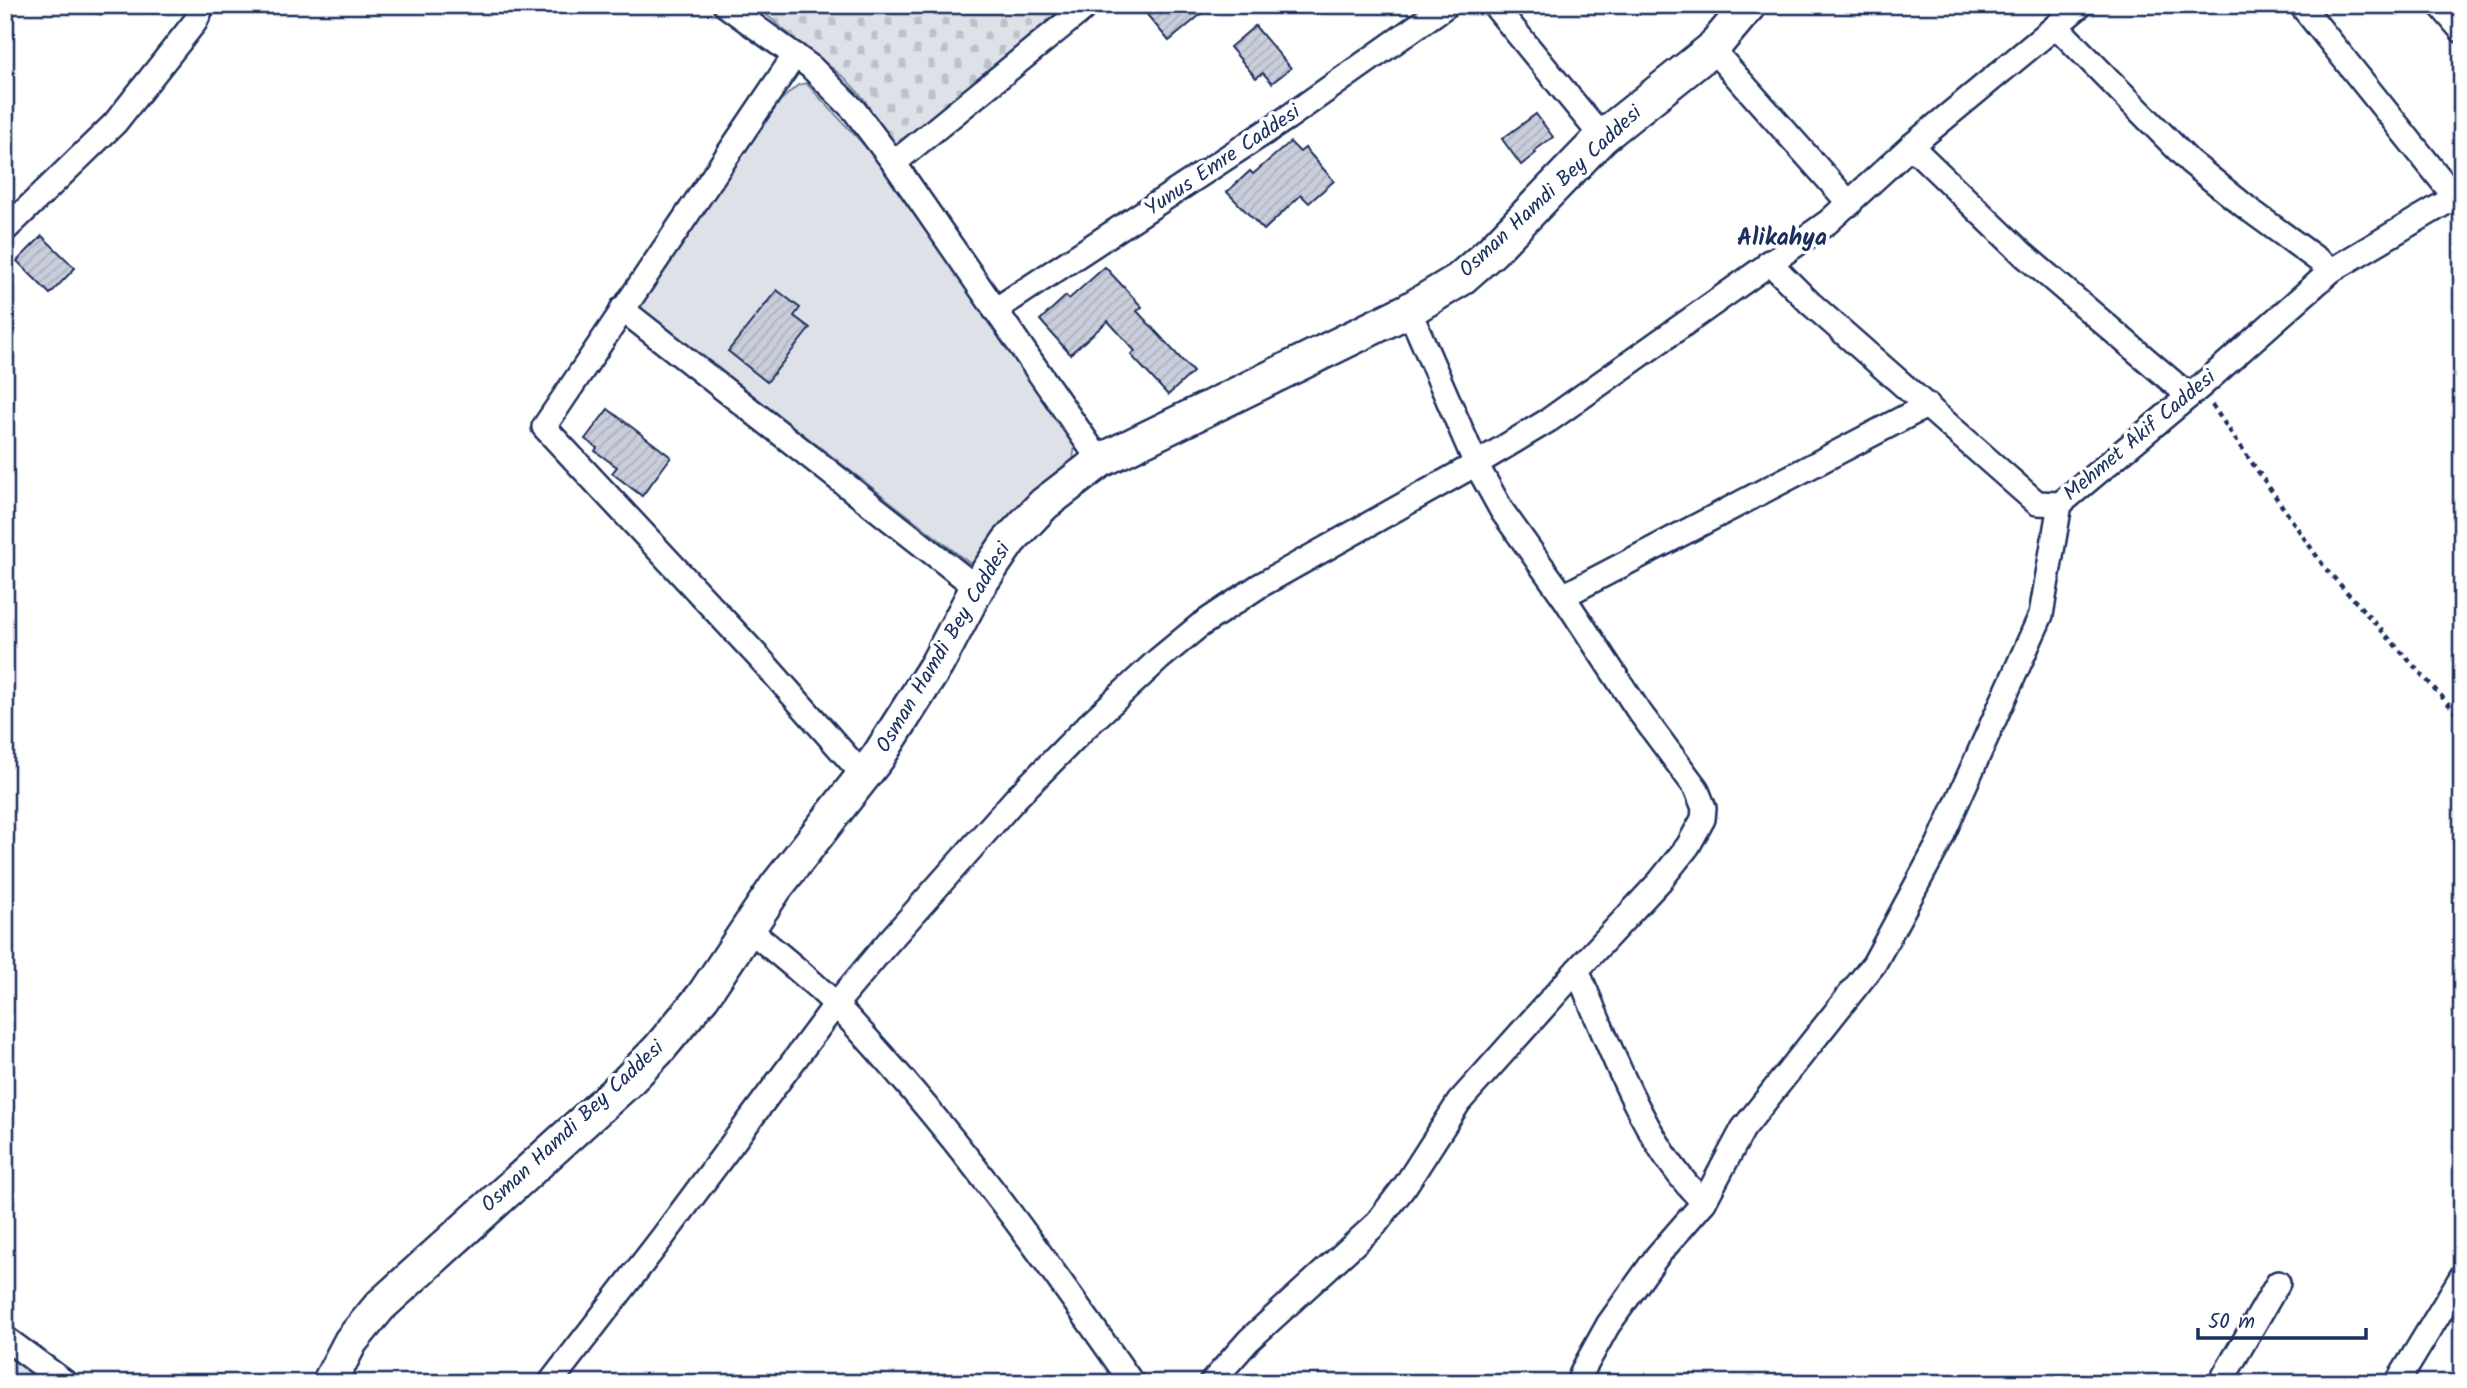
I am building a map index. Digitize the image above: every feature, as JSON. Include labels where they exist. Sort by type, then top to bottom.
[{"type":"street","points":[[5,230],[115,123],[195,22],[203,5]]},
{"type":"street","points":[[725,5],[795,55],[834,88],[894,163],[1100,460]]},
{"type":"street","points":[[894,163],[1088,5]]},
{"type":"street","name":"Yunus Emre Caddesi","points":[[995,310],[1287,118],[1447,5]]},
{"type":"street","points":[[1494,5],[1602,137]]},
{"type":"street","name":"Osman Hamdi Bey Caddesi","points":[[328,1383],[351,1341],[380,1306],[609,1099],[659,1049],[703,996],[787,872],[894,735],[937,664],[977,588],[1023,523],[1100,460],[1409,310],[1474,268],[1602,137],[1712,49],[1749,5]]},
{"type":"street","points":[[550,1383],[671,1227],[836,1004],[951,869],[1016,798],[1087,726],[1159,659],[1199,626],[1259,586],[1549,420],[1812,234],[1850,204],[1911,146],[2081,5]]},
{"type":"street","points":[[2301,5],[2459,195]]},
{"type":"street","points":[[2440,5],[2462,31]]},
{"type":"street","points":[[2056,26],[2189,161],[2247,208],[2332,270]]},
{"type":"street","points":[[1712,49],[1850,204]]},
{"type":"street","points":[[795,55],[544,427],[764,663],[864,776]]},
{"type":"street","points":[[1911,146],[2023,254],[2195,391]]},
{"type":"street","name":"Mehmet Akif Caddesi","points":[[1769,262],[1810,303],[2037,503],[2060,504],[2195,391],[2332,270],[2459,195]]},
{"type":"street","points":[[622,309],[977,588]]},
{"type":"street","points":[[1211,1383],[1249,1340],[1375,1224],[1405,1186],[1459,1102],[1660,881],[1688,846],[1703,819],[1704,808],[1696,789],[1638,710],[1563,596],[1502,511],[1476,464],[1409,310]]},
{"type":"street","points":[[1563,596],[1928,405]]},
{"type":"street","points":[[1578,1383],[1608,1325],[1658,1255],[1704,1202],[1743,1129],[1874,964],[1938,845],[2041,615],[2060,504]]},
{"type":"street","points":[[749,929],[836,1004],[922,1103],[1032,1239],[1132,1383]]},
{"type":"street","points":[[1577,970],[1610,1048],[1643,1114],[1678,1175],[1704,1202]]},
{"type":"street","points":[[2397,1383],[2462,1276]]},
{"type":"street","points":[[2220,1383],[2278,1283]]},
{"type":"street","points":[[5,1338],[66,1383]]},
{"type":"path","points":[[2195,391],[2325,568],[2462,719]]},
{"type":"green space","points":[[52,5],[121,5],[103,15]]},
{"type":"green space","points":[[755,5],[1066,5],[941,112],[892,146],[864,99],[846,79]]},
{"type":"green space","points":[[806,83],[866,147],[899,188],[1075,444],[1073,461],[1014,511],[972,565],[639,307],[780,101],[798,85]]},
{"type":"green space","points":[[5,1351],[49,1383],[5,1383]]},
{"type":"building","points":[[1139,5],[1212,5],[1169,41]]},
{"type":"building","points":[[1255,26],[1291,68],[1272,83],[1263,73],[1256,78],[1230,47]]},
{"type":"building","points":[[1536,114],[1553,137],[1521,165],[1502,139]]},
{"type":"building","points":[[1290,142],[1300,152],[1305,148],[1334,181],[1309,203],[1301,195],[1264,230],[1227,192],[1250,171],[1253,174]]},
{"type":"building","points":[[42,236],[75,268],[50,294],[17,261]]},
{"type":"building","points":[[1105,267],[1142,307],[1137,311],[1193,372],[1168,395],[1131,355],[1135,351],[1108,321],[1070,354],[1040,320],[1066,296],[1069,299]]},
{"type":"building","points":[[777,290],[800,308],[794,316],[810,328],[767,382],[728,351]]},
{"type":"building","points":[[608,409],[671,457],[642,496],[612,473],[617,467],[595,451],[597,448],[585,439]]},
{"type":"district","name":"Alikahya","points":[[1782,238]]}]
